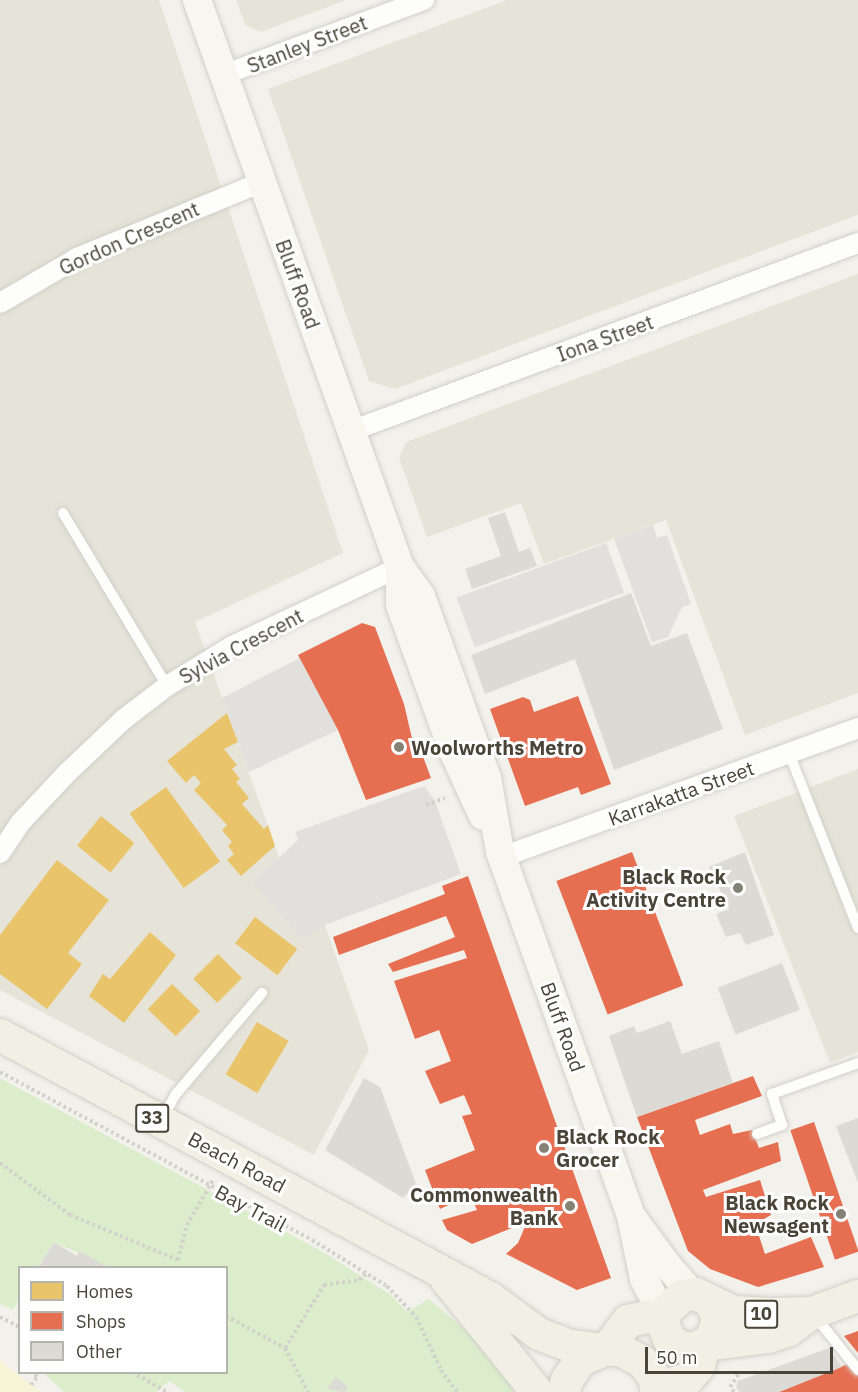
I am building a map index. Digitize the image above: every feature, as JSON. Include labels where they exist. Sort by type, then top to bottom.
[{"type":"main road","name":"Bluff Road","points":[[197,0],[400,567],[421,597],[487,778],[499,847],[631,1216],[640,1268],[664,1319]]},
{"type":"main road","name":"Beach Road","points":[[0,1035],[490,1298],[547,1338],[605,1350],[622,1351],[642,1361],[658,1391]]},
{"type":"main road","name":"Bluff Road","points":[[631,1216],[688,1290],[706,1300]]},
{"type":"main road","name":"Beach Road","points":[[442,1274],[537,1392]]},
{"type":"main road","name":"10","points":[[664,1319],[667,1335],[676,1344],[689,1349],[746,1342],[781,1333],[812,1313],[858,1296]]},
{"type":"main road","points":[[564,1392],[576,1364],[605,1350],[628,1321],[646,1317],[664,1319],[676,1299],[706,1300]]},
{"type":"main road","name":"10","points":[[706,1300],[742,1313],[812,1313]]},
{"type":"main road","name":"10","points":[[658,1391],[688,1379],[699,1366],[704,1346],[718,1327],[706,1300]]},
{"type":"street","name":"Stanley Street","points":[[223,75],[424,0]]},
{"type":"street","name":"Gordon Crescent","points":[[0,303],[77,258],[262,182]]},
{"type":"street","name":"Iona Street","points":[[351,431],[858,243]]},
{"type":"street","name":"Sylvia Crescent","points":[[0,853],[21,822],[68,772],[124,719],[167,686],[232,646],[400,567]]},
{"type":"street","name":"Karrakatta Street","points":[[499,847],[789,753],[858,728]]},
{"type":"lane","points":[[63,513],[167,686]]},
{"type":"lane","points":[[789,753],[858,928]]},
{"type":"lane","points":[[160,1122],[176,1094],[262,993]]},
{"type":"lane","points":[[757,1134],[782,1125],[772,1094],[858,1063]]},
{"type":"lane","points":[[812,1313],[858,1370]]},
{"type":"path","points":[[426,805],[445,798]]},
{"type":"path","name":"Bay Trail","points":[[0,1072],[312,1240],[401,1297],[416,1317],[441,1370],[456,1392]]},
{"type":"path","points":[[179,1266],[178,1260],[188,1225],[227,1157]]},
{"type":"path","points":[[0,1163],[70,1215],[178,1260]]},
{"type":"path","points":[[285,1347],[324,1285],[359,1280],[366,1274]]},
{"type":"path","points":[[0,1317],[18,1326]]},
{"type":"path","points":[[228,1317],[285,1347],[308,1392]]},
{"type":"path","points":[[734,1392],[730,1387],[739,1373]]},
{"type":"path","points":[[31,1385],[37,1377],[35,1374]]},
{"type":"path","points":[[136,1374],[167,1392]]},
{"type":"shaded area","points":[[0,0],[159,0],[343,553],[195,622],[279,857],[252,882],[325,925],[369,1050],[314,1155],[0,990]]},
{"type":"shaded area","points":[[236,0],[346,0],[261,32],[245,25]]},
{"type":"shaded area","points":[[507,0],[858,0],[858,215],[395,389],[369,381],[268,89]]},
{"type":"shaded area","points":[[858,274],[858,693],[745,735],[666,520],[544,564],[521,503],[427,537],[399,458],[406,442]]},
{"type":"shaded area","points":[[653,525],[657,538],[667,535],[691,604],[682,607],[668,637],[652,642],[614,539]]},
{"type":"shaded area","points":[[606,543],[624,593],[475,647],[457,597]]},
{"type":"shaded area","points":[[300,658],[338,730],[249,772],[222,698]]},
{"type":"shaded area","points":[[858,769],[858,1052],[830,1063],[734,816]]},
{"type":"shaded area","points":[[424,786],[435,801],[461,874],[325,925],[303,940],[252,882],[298,840],[295,832]]},
{"type":"green space","points":[[0,1078],[323,1252],[391,1295],[407,1312],[429,1299],[469,1333],[518,1392],[185,1392],[169,1381],[156,1392],[64,1392],[44,1374],[228,1374],[228,1266],[107,1266],[54,1242],[39,1266],[18,1266],[18,1301],[13,1310],[0,1304]]},
{"type":"sand","points":[[0,1360],[31,1385],[41,1392],[0,1392]]},
{"type":"building: Homes","points":[[227,713],[238,742],[224,749],[237,765],[232,769],[240,779],[236,782],[249,798],[242,804],[264,829],[268,825],[275,846],[241,876],[227,860],[234,854],[228,846],[232,842],[222,830],[227,825],[194,790],[201,783],[194,775],[186,783],[167,761]]},
{"type":"building: Homes","points":[[166,787],[220,861],[184,888],[130,813]]},
{"type":"building: Homes","points":[[101,816],[134,843],[111,873],[77,846]]},
{"type":"building: Homes","points":[[57,860],[109,900],[68,953],[82,964],[47,1009],[0,974],[0,935]]},
{"type":"building: Homes","points":[[255,917],[297,949],[277,975],[235,943]]},
{"type":"building: Homes","points":[[150,932],[176,955],[124,1023],[89,996],[103,974],[110,979]]},
{"type":"building: Homes","points":[[218,954],[242,978],[217,1003],[193,979]]},
{"type":"building: Homes","points":[[172,984],[200,1011],[176,1036],[148,1009]]},
{"type":"building: Homes","points":[[257,1022],[289,1041],[257,1093],[226,1074]]},
{"type":"building: Shops","points":[[362,623],[375,627],[404,704],[414,747],[419,746],[431,778],[366,800],[338,730],[298,655]]},
{"type":"building: Shops","points":[[578,696],[611,784],[581,795],[578,787],[525,806],[490,709],[523,697],[530,700],[534,712]]},
{"type":"building: Shops","points":[[632,852],[683,986],[608,1015],[556,881]]},
{"type":"building: Shops","points":[[468,876],[611,1278],[577,1290],[506,1254],[518,1243],[527,1222],[472,1244],[447,1230],[442,1220],[477,1210],[470,1195],[440,1209],[425,1170],[475,1150],[462,1116],[472,1114],[464,1095],[440,1104],[425,1071],[451,1061],[439,1030],[415,1039],[394,981],[467,958],[464,950],[393,972],[388,964],[455,937],[446,916],[339,955],[333,937],[445,894],[442,886]]},
{"type":"building: Shops","points":[[753,1076],[762,1096],[695,1120],[700,1135],[730,1124],[733,1134],[752,1130],[759,1148],[778,1142],[781,1161],[703,1190],[706,1197],[760,1180],[771,1215],[755,1224],[765,1254],[811,1237],[824,1267],[758,1287],[710,1269],[688,1251],[637,1117]]},
{"type":"building: Shops","points":[[814,1122],[858,1250],[835,1260],[790,1130]]},
{"type":"building: Shops","points":[[858,1331],[858,1353],[844,1336]]},
{"type":"building: Shops","points":[[848,1364],[858,1376],[858,1392],[779,1392]]},
{"type":"building: Other","points":[[505,512],[519,552],[530,548],[537,566],[472,589],[465,569],[501,556],[488,518]]},
{"type":"building: Other","points":[[631,593],[651,646],[687,633],[723,729],[614,770],[575,659],[485,694],[471,655]]},
{"type":"building: Other","name":"Black Rock Activity Centre","points":[[745,852],[774,935],[746,945],[740,933],[726,937],[716,914],[729,909],[709,867]]},
{"type":"building: Other","points":[[782,963],[800,1010],[736,1034],[718,988]]},
{"type":"building: Other","points":[[670,1021],[682,1054],[719,1041],[733,1083],[637,1117],[609,1036],[634,1026],[637,1033]]},
{"type":"building: Other","points":[[364,1078],[380,1087],[416,1184],[403,1198],[325,1150]]},
{"type":"building: Other","points":[[858,1118],[858,1183],[836,1126]]},
{"type":"building: Other","points":[[54,1242],[77,1256],[80,1251],[106,1266],[39,1266]]},
{"type":"building: Other","points":[[829,1348],[842,1367],[779,1392],[740,1392],[736,1388],[738,1381]]},
{"type":"building: Other","points":[[336,1377],[348,1387],[344,1392],[327,1389]]},
{"type":"place","name":"Woolworths Metro","points":[[399,747]]},
{"type":"place","name":"Black Rock Activity Centre","points":[[738,888]]},
{"type":"place","name":"Black Rock Grocer","points":[[544,1148]]},
{"type":"place","name":"Commonwealth Bank","points":[[570,1206]]},
{"type":"place","name":"Black Rock Newsagent","points":[[841,1214]]}]
